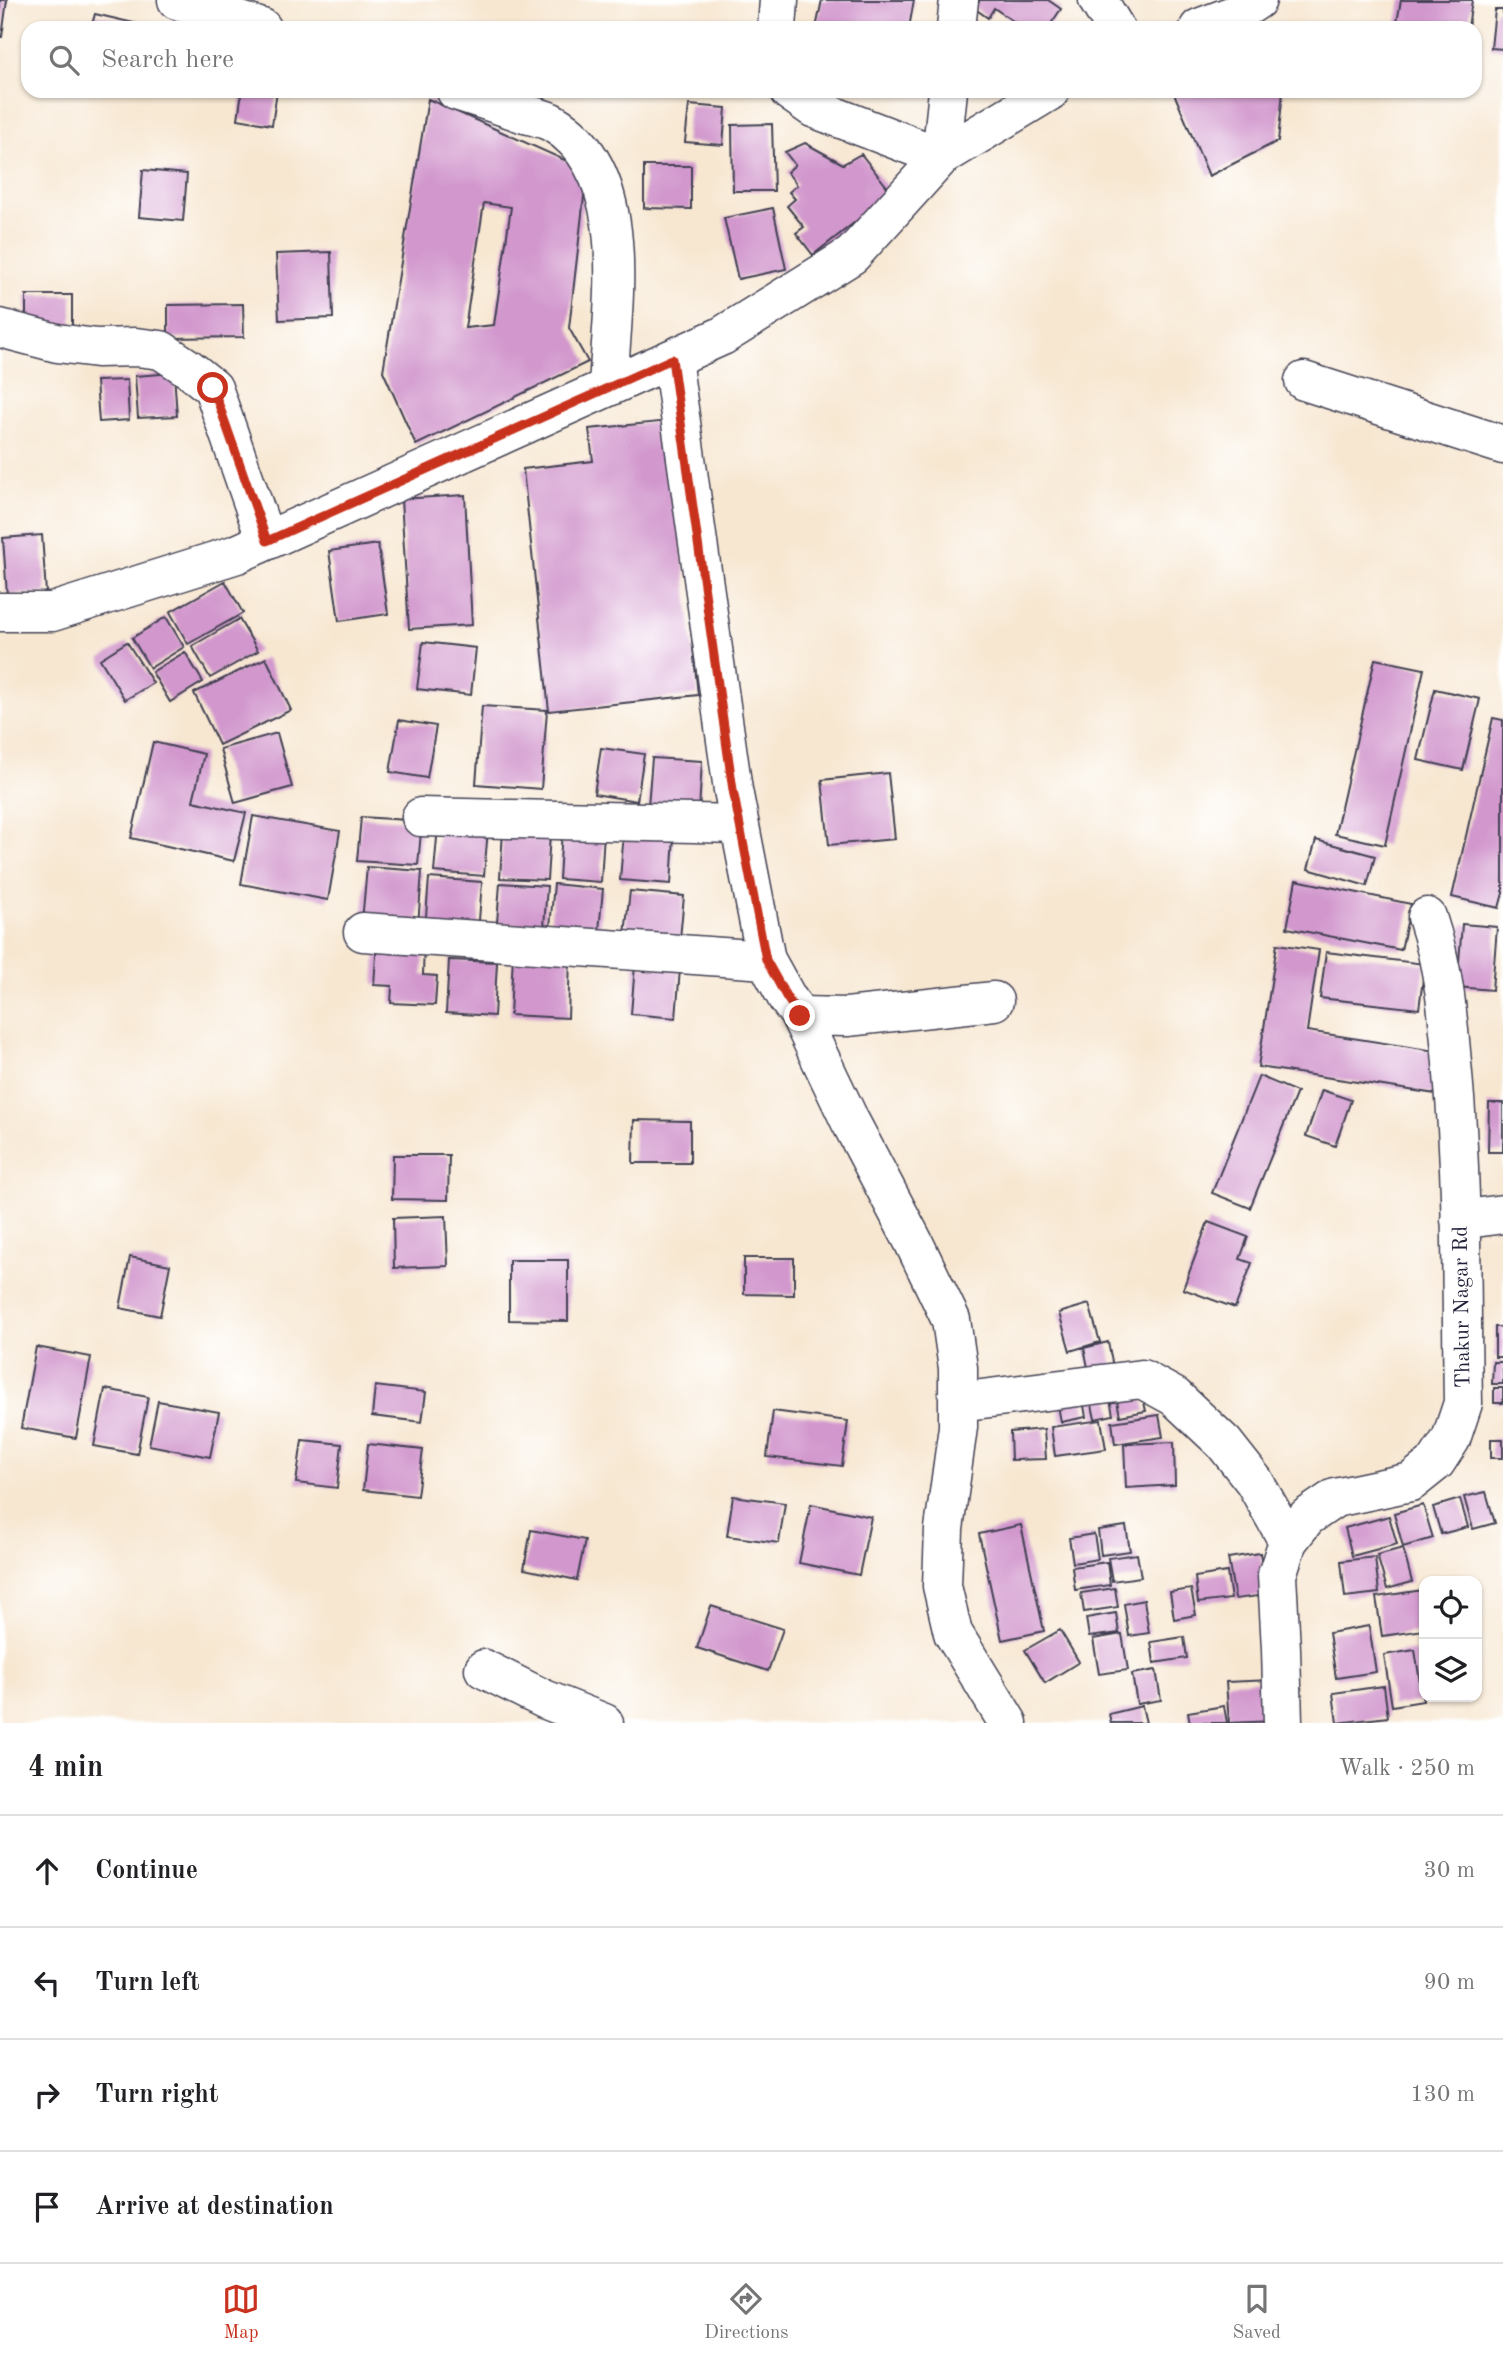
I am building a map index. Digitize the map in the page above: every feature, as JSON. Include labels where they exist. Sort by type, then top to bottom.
[{"type":"street","points":[[177,0],[241,21]]},
{"type":"street","points":[[778,21],[779,0]]},
{"type":"street","points":[[957,21],[959,0]]},
{"type":"street","points":[[1098,0],[1111,21]]},
{"type":"street","points":[[1218,21],[1236,14],[1257,0]]},
{"type":"street","points":[[478,98],[552,122],[582,148],[600,180],[612,224],[614,281],[608,387]]},
{"type":"street","points":[[799,98],[813,108],[941,157]]},
{"type":"street","points":[[941,157],[947,98]]},
{"type":"street","points":[[0,612],[52,612],[237,554],[722,336],[852,255],[941,157],[1038,98]]},
{"type":"street","points":[[0,328],[57,343],[97,348],[136,347],[161,350],[188,368],[213,388],[267,541]]},
{"type":"street","points":[[672,359],[739,824],[766,960],[800,1016],[951,1321],[958,1368],[958,1427],[943,1529],[942,1587],[953,1633],[1008,1723]]},
{"type":"street","points":[[1304,382],[1503,445]]},
{"type":"street","points":[[421,817],[739,824]]},
{"type":"street","name":"Thakur Nagar Rd","points":[[1283,1723],[1282,1649],[1276,1576],[1288,1541],[1307,1517],[1335,1498],[1411,1482],[1436,1462],[1451,1439],[1463,1403],[1459,1140],[1444,985],[1439,954],[1427,918]]},
{"type":"street","points":[[363,932],[766,960]]},
{"type":"street","points":[[800,1016],[847,1017],[994,1001]]},
{"type":"street","points":[[1460,1220],[1503,1214]]},
{"type":"street","points":[[958,1402],[1142,1379],[1175,1397],[1224,1443],[1254,1481],[1288,1541]]},
{"type":"street","points":[[484,1669],[544,1699],[604,1723]]},
{"type":"building","points":[[0,0],[7,0],[2,37],[0,37]]},
{"type":"building","points":[[822,0],[914,0],[910,21],[818,21]]},
{"type":"building","points":[[980,0],[1048,0],[1061,9],[1053,21],[1013,21],[994,8],[988,18],[974,8]]},
{"type":"building","points":[[1401,0],[1472,0],[1469,21],[1397,21]]},
{"type":"building","points":[[1495,10],[1503,10],[1503,49],[1491,48]]},
{"type":"building","points":[[95,14],[125,21],[93,21]]},
{"type":"building","points":[[241,98],[276,98],[272,125],[238,119]]},
{"type":"building","points":[[1176,98],[1282,98],[1278,141],[1209,176]]},
{"type":"building","points":[[428,99],[587,170],[569,328],[588,362],[416,445],[383,371]],"holes":[[[484,203],[511,207],[494,325],[465,328]]]},
{"type":"building","points":[[689,105],[726,108],[723,145],[685,142]]},
{"type":"building","points":[[772,124],[774,191],[733,191],[732,125]]},
{"type":"building","points":[[805,143],[843,164],[861,154],[892,193],[813,255],[796,233],[804,227],[787,206],[795,199],[789,192],[797,185],[787,172],[795,165],[785,152]]},
{"type":"building","points":[[644,166],[691,166],[691,209],[644,208]]},
{"type":"building","points":[[143,170],[187,174],[183,221],[139,217]]},
{"type":"building","points":[[773,208],[786,269],[738,279],[724,218]]},
{"type":"building","points":[[331,252],[333,318],[279,320],[276,254]]},
{"type":"building","points":[[26,295],[72,295],[72,331],[26,331]]},
{"type":"building","points":[[243,304],[244,337],[168,338],[168,305]]},
{"type":"building","points":[[174,373],[177,416],[138,418],[135,376]]},
{"type":"building","points":[[127,380],[129,420],[99,422],[96,381]]},
{"type":"building","points":[[669,421],[698,695],[549,711],[523,469],[593,461],[589,429]]},
{"type":"building","points":[[465,495],[472,625],[409,629],[401,499]]},
{"type":"building","points":[[42,535],[46,593],[7,595],[3,538]]},
{"type":"building","points":[[378,544],[388,614],[339,621],[329,551]]},
{"type":"building","points":[[225,581],[243,613],[188,644],[170,612]]},
{"type":"building","points":[[166,617],[184,647],[150,668],[132,638]]},
{"type":"building","points":[[239,619],[258,651],[210,678],[192,646]]},
{"type":"building","points":[[127,642],[153,683],[125,700],[100,659]]},
{"type":"building","points":[[423,642],[476,648],[471,695],[417,689]]},
{"type":"building","points":[[185,652],[203,682],[170,702],[152,672]]},
{"type":"building","points":[[266,658],[291,710],[219,745],[194,693]]},
{"type":"building","points":[[1375,659],[1424,669],[1385,845],[1335,834]]},
{"type":"building","points":[[1435,689],[1480,699],[1463,770],[1418,760]]},
{"type":"building","points":[[482,706],[547,710],[541,789],[476,784]]},
{"type":"building","points":[[1493,718],[1503,720],[1503,893],[1499,908],[1452,897]]},
{"type":"building","points":[[399,720],[436,726],[427,778],[390,772]]},
{"type":"building","points":[[277,733],[292,787],[235,803],[220,749]]},
{"type":"building","points":[[153,742],[204,754],[193,801],[246,813],[234,861],[131,838]]},
{"type":"building","points":[[601,748],[644,754],[637,801],[594,794]]},
{"type":"building","points":[[652,758],[702,761],[699,810],[648,806]]},
{"type":"building","points":[[888,773],[895,839],[829,845],[822,780]]},
{"type":"building","points":[[253,816],[340,831],[328,900],[241,884]]},
{"type":"building","points":[[361,817],[422,821],[418,865],[357,861]]},
{"type":"building","points":[[438,826],[488,829],[484,876],[434,872]]},
{"type":"building","points":[[562,830],[604,833],[601,882],[559,879]]},
{"type":"building","points":[[503,831],[550,834],[547,880],[500,878]]},
{"type":"building","points":[[624,832],[674,836],[671,884],[620,880]]},
{"type":"building","points":[[1316,840],[1375,856],[1367,886],[1308,869]]},
{"type":"building","points":[[367,867],[422,871],[418,926],[362,921]]},
{"type":"building","points":[[429,878],[482,882],[478,933],[425,929]]},
{"type":"building","points":[[1296,880],[1411,904],[1401,950],[1287,928]]},
{"type":"building","points":[[500,883],[547,886],[544,927],[497,923]]},
{"type":"building","points":[[554,884],[603,889],[599,931],[550,927]]},
{"type":"building","points":[[630,891],[684,896],[680,939],[625,934]]},
{"type":"building","points":[[1462,924],[1497,927],[1492,990],[1457,987]]},
{"type":"building","points":[[377,939],[424,941],[423,975],[437,976],[435,1005],[391,1003],[392,986],[374,985]]},
{"type":"building","points":[[1277,944],[1319,950],[1307,1031],[1442,1052],[1436,1094],[1258,1067]]},
{"type":"building","points":[[1326,952],[1425,964],[1419,1009],[1320,998]]},
{"type":"building","points":[[513,955],[570,958],[568,1018],[510,1015]]},
{"type":"building","points":[[449,960],[497,962],[494,1016],[446,1013]]},
{"type":"building","points":[[635,965],[680,969],[676,1018],[631,1014]]},
{"type":"building","points":[[1259,1076],[1297,1092],[1250,1208],[1212,1193]]},
{"type":"building","points":[[1322,1090],[1351,1100],[1335,1146],[1306,1136]]},
{"type":"building","points":[[1489,1103],[1503,1103],[1503,1152],[1488,1152]]},
{"type":"building","points":[[634,1120],[690,1121],[690,1163],[633,1163]]},
{"type":"building","points":[[393,1155],[449,1155],[448,1200],[392,1199]]},
{"type":"building","points":[[446,1216],[448,1266],[394,1268],[393,1218]]},
{"type":"building","points":[[1208,1222],[1248,1237],[1240,1259],[1252,1263],[1235,1308],[1183,1289]]},
{"type":"building","points":[[130,1257],[170,1265],[160,1316],[120,1308]]},
{"type":"building","points":[[744,1258],[794,1258],[794,1295],[744,1294]]},
{"type":"building","points":[[509,1260],[568,1260],[568,1321],[509,1320]]},
{"type":"building","points":[[1089,1304],[1100,1342],[1070,1351],[1059,1313]]},
{"type":"building","points":[[1495,1327],[1503,1327],[1503,1357],[1495,1357]]},
{"type":"building","points":[[1108,1342],[1114,1372],[1090,1377],[1084,1348]]},
{"type":"building","points":[[36,1347],[91,1357],[76,1438],[21,1428]]},
{"type":"building","points":[[1493,1362],[1503,1362],[1503,1384],[1492,1384]]},
{"type":"building","points":[[1140,1385],[1146,1411],[1120,1416],[1115,1390]]},
{"type":"building","points":[[375,1386],[426,1392],[422,1422],[372,1416]]},
{"type":"building","points":[[1108,1388],[1113,1415],[1095,1419],[1089,1391]]},
{"type":"building","points":[[1494,1388],[1503,1388],[1503,1403],[1494,1403]]},
{"type":"building","points":[[105,1389],[148,1397],[137,1454],[94,1446]]},
{"type":"building","points":[[1081,1389],[1086,1417],[1061,1422],[1056,1394]]},
{"type":"building","points":[[158,1401],[219,1412],[210,1457],[149,1445]]},
{"type":"building","points":[[773,1411],[848,1421],[842,1466],[767,1457]]},
{"type":"building","points":[[1159,1415],[1163,1437],[1115,1444],[1112,1422]]},
{"type":"building","points":[[1101,1420],[1106,1449],[1055,1456],[1051,1427]]},
{"type":"building","points":[[1044,1429],[1046,1459],[1011,1460],[1010,1432]]},
{"type":"building","points":[[1491,1439],[1503,1439],[1503,1458],[1491,1458]]},
{"type":"building","points":[[302,1440],[342,1444],[337,1488],[296,1483]]},
{"type":"building","points":[[1174,1442],[1175,1485],[1126,1488],[1124,1444]]},
{"type":"building","points":[[368,1444],[423,1450],[417,1496],[363,1490]]},
{"type":"building","points":[[1486,1492],[1495,1523],[1473,1529],[1464,1497]]},
{"type":"building","points":[[733,1496],[785,1503],[779,1543],[727,1536]]},
{"type":"building","points":[[1460,1499],[1468,1527],[1441,1534],[1433,1507]]},
{"type":"building","points":[[811,1504],[871,1517],[859,1575],[799,1563]]},
{"type":"building","points":[[1423,1505],[1433,1538],[1403,1547],[1394,1513]]},
{"type":"building","points":[[1389,1516],[1397,1544],[1352,1556],[1345,1528]]},
{"type":"building","points":[[1021,1525],[1044,1631],[1002,1640],[979,1534]]},
{"type":"building","points":[[1126,1526],[1130,1551],[1101,1555],[1098,1530]]},
{"type":"building","points":[[531,1530],[585,1540],[577,1580],[524,1569]]},
{"type":"building","points":[[1094,1534],[1098,1559],[1073,1563],[1069,1538]]},
{"type":"building","points":[[1403,1548],[1412,1582],[1387,1589],[1377,1555]]},
{"type":"building","points":[[1260,1553],[1267,1595],[1235,1599],[1228,1558]]},
{"type":"building","points":[[1137,1554],[1141,1577],[1112,1581],[1108,1558]]},
{"type":"building","points":[[1375,1557],[1379,1593],[1345,1597],[1341,1561]]},
{"type":"building","points":[[1107,1562],[1110,1585],[1075,1590],[1072,1567]]},
{"type":"building","points":[[1227,1572],[1231,1599],[1198,1603],[1195,1577]]},
{"type":"building","points":[[1115,1588],[1118,1607],[1084,1612],[1081,1593]]},
{"type":"building","points":[[1191,1589],[1196,1615],[1174,1619],[1170,1592]]},
{"type":"building","points":[[1419,1591],[1419,1631],[1382,1636],[1376,1597]]},
{"type":"building","points":[[1144,1600],[1149,1633],[1129,1636],[1124,1604]]},
{"type":"building","points":[[711,1606],[783,1629],[768,1671],[697,1648]]},
{"type":"building","points":[[1116,1613],[1119,1633],[1089,1637],[1086,1618]]},
{"type":"building","points":[[1369,1626],[1376,1672],[1336,1678],[1329,1633]]},
{"type":"building","points":[[1060,1630],[1079,1662],[1045,1683],[1025,1650]]},
{"type":"building","points":[[1122,1634],[1128,1670],[1099,1674],[1093,1639]]},
{"type":"building","points":[[1184,1637],[1187,1658],[1154,1663],[1151,1642]]},
{"type":"building","points":[[1415,1650],[1419,1702],[1392,1706],[1384,1655]]},
{"type":"building","points":[[1156,1670],[1161,1700],[1137,1704],[1132,1674]]},
{"type":"building","points":[[1272,1680],[1274,1721],[1229,1723],[1226,1682]]},
{"type":"building","points":[[1384,1686],[1388,1717],[1337,1723],[1333,1693]]},
{"type":"building","points":[[1142,1706],[1146,1723],[1111,1723],[1109,1714]]},
{"type":"building","points":[[1224,1706],[1227,1723],[1190,1723],[1188,1712]]},
{"type":"route","points":[[213,388],[267,541],[672,359],[733,790],[766,960],[800,1016]]}]
